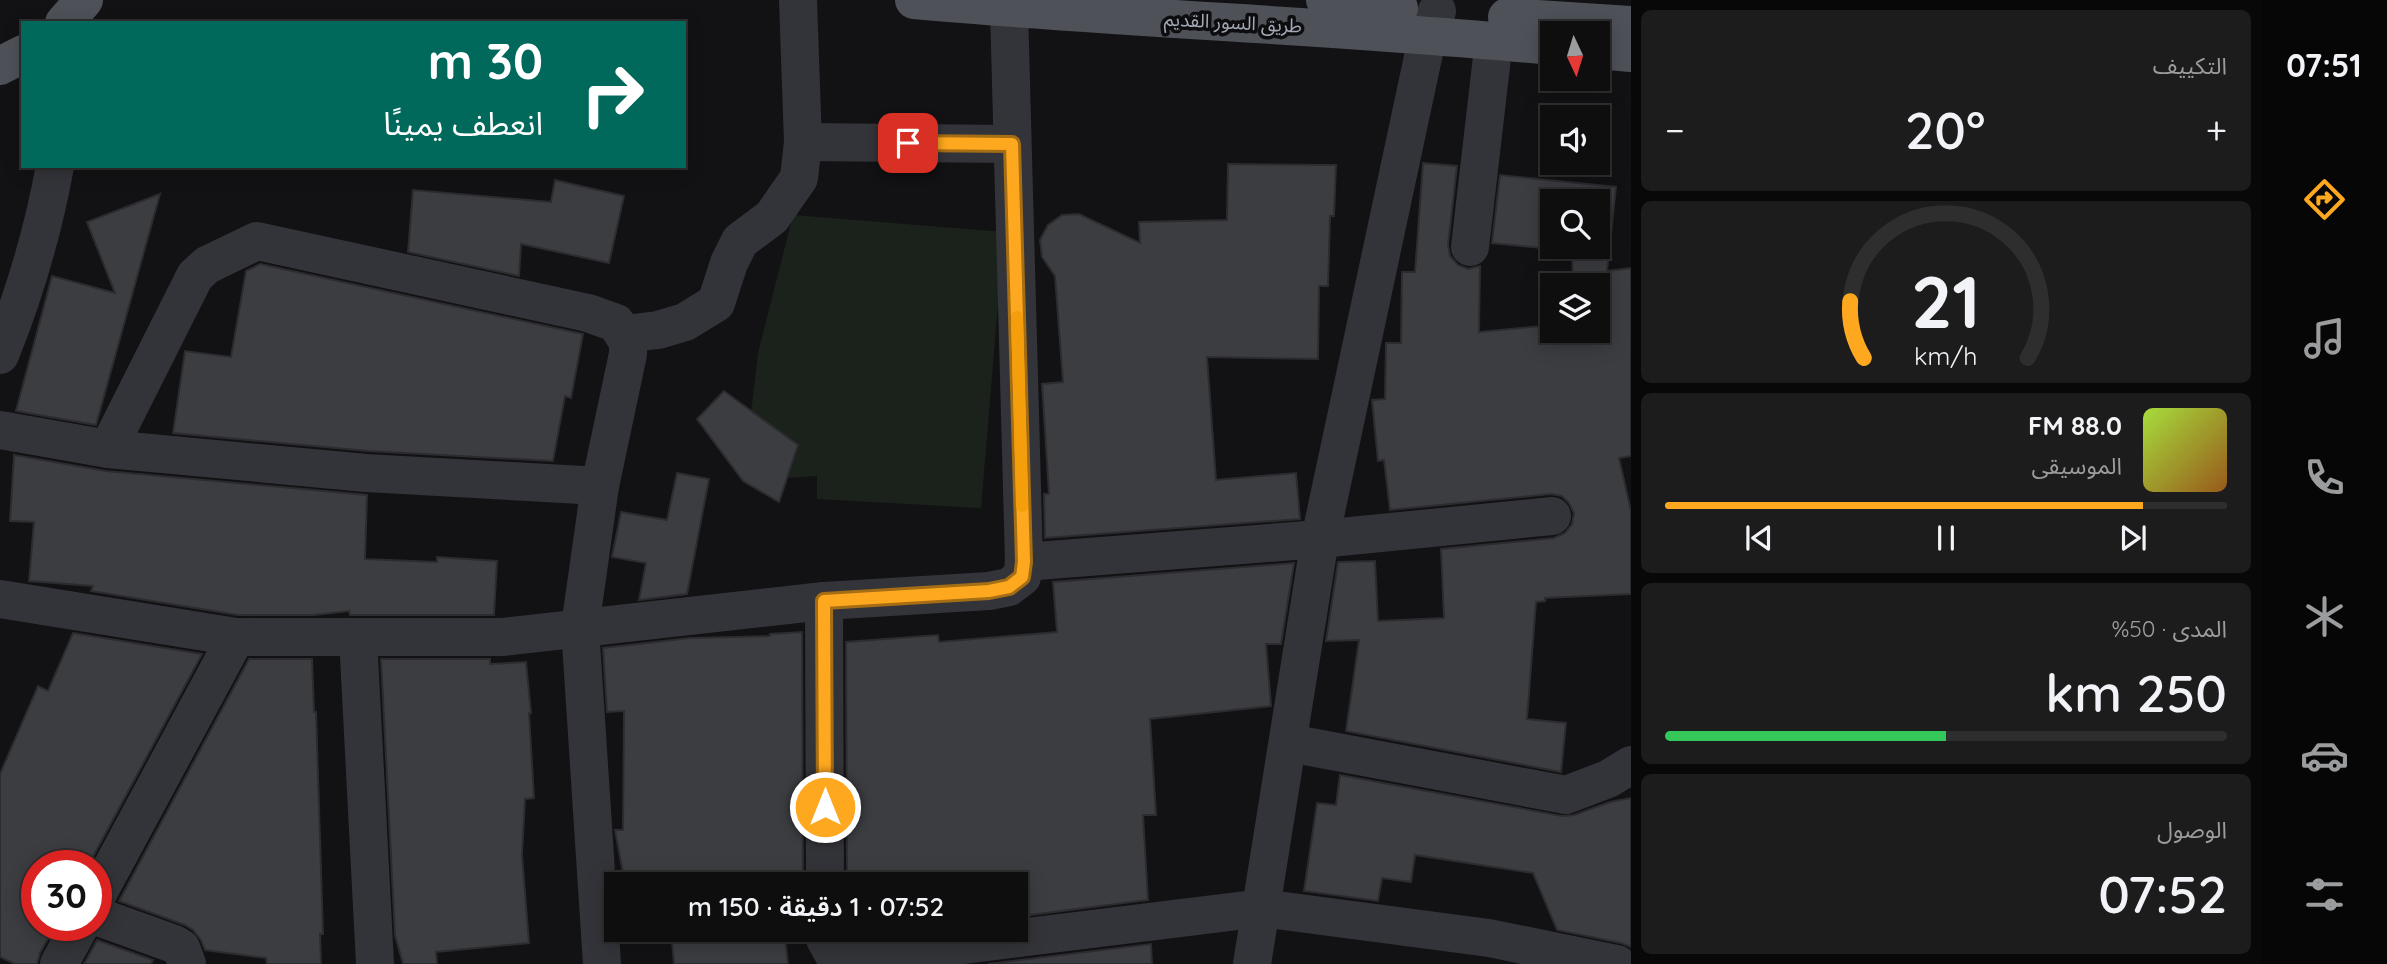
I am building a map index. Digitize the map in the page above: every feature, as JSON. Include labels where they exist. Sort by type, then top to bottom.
[{"type":"main road","points":[[66,21],[84,0]]},
{"type":"main road","name":"طريق السور القديم","points":[[914,0],[1009,9],[1433,23],[1631,25]]},
{"type":"main road","name":"طريق السور القديم","points":[[1325,0],[1433,23],[1494,40],[1540,45]]},
{"type":"main road","points":[[1610,51],[1631,53]]},
{"type":"main road","points":[[0,65],[21,55]]},
{"type":"street","points":[[625,334],[658,330],[685,322],[716,303],[729,263],[740,241],[772,217],[799,178],[803,142],[798,0]]},
{"type":"street","points":[[0,599],[236,636],[503,637],[824,601],[989,591],[1009,587],[1022,577],[1024,562],[1009,9]]},
{"type":"street","points":[[1252,964],[1320,539],[1433,23]]},
{"type":"street","points":[[1470,247],[1494,40]]},
{"type":"street","points":[[803,142],[1012,144]]},
{"type":"street","points":[[0,355],[21,304],[46,212],[55,168]]},
{"type":"street","points":[[108,449],[195,276],[207,265],[257,241],[588,313],[616,323],[625,334],[628,354],[600,486],[580,627],[602,964]]},
{"type":"street","points":[[0,430],[108,449],[366,473],[600,486]]},
{"type":"street","points":[[1024,562],[1320,539],[1552,516]]},
{"type":"street","points":[[824,601],[825,872]]},
{"type":"street","points":[[112,867],[236,636]]},
{"type":"street","points":[[358,637],[375,964]]},
{"type":"street","points":[[1289,743],[1566,795],[1608,779],[1631,765]]},
{"type":"street","points":[[1028,937],[1262,908],[1486,951],[1617,964]]},
{"type":"street","points":[[112,922],[174,944],[181,948],[187,964]]},
{"type":"street","points":[[59,964],[72,941]]},
{"type":"street","points":[[826,942],[835,957],[850,959],[987,942]]},
{"type":"shaded area","points":[[793,215],[1004,232],[981,508],[817,499],[817,476],[743,481],[758,353]]},
{"type":"building","points":[[1423,163],[1457,166],[1448,245],[1450,256],[1458,265],[1468,269],[1480,266],[1479,332],[1540,326],[1540,343],[1610,343],[1610,273],[1573,273],[1572,259],[1608,259],[1607,271],[1631,268],[1631,456],[1619,458],[1631,511],[1631,594],[1545,598],[1545,601],[1536,602],[1527,719],[1566,723],[1561,772],[1346,731],[1359,640],[1326,641],[1338,562],[1375,561],[1378,621],[1444,618],[1441,549],[1554,538],[1565,533],[1572,524],[1574,513],[1562,496],[1551,494],[1390,510],[1384,460],[1378,461],[1372,400],[1385,399],[1386,343],[1401,343],[1402,272],[1415,272]]},
{"type":"building","points":[[1228,164],[1336,165],[1334,216],[1330,216],[1328,286],[1319,286],[1318,359],[1207,357],[1216,480],[1296,473],[1300,519],[1045,538],[1044,494],[1049,494],[1042,384],[1063,382],[1055,276],[1042,257],[1040,240],[1048,225],[1062,215],[1079,214],[1140,243],[1139,222],[1227,220]]},
{"type":"building","points":[[1500,175],[1616,187],[1610,243],[1610,189],[1540,189],[1540,248],[1492,243]]},
{"type":"building","points":[[555,180],[624,196],[609,263],[521,244],[519,276],[408,252],[413,190],[551,202]]},
{"type":"building","points":[[160,194],[96,425],[16,411],[52,276],[115,293],[87,222]]},
{"type":"building","points":[[260,264],[583,334],[571,398],[565,396],[553,461],[368,451],[173,433],[185,351],[231,357],[246,271]]},
{"type":"building","points":[[724,391],[798,445],[779,502],[743,481],[697,419]]},
{"type":"building","points":[[14,455],[106,471],[367,495],[365,559],[437,562],[437,557],[497,561],[494,615],[350,615],[349,611],[314,615],[238,615],[91,591],[93,586],[29,581],[34,522],[10,521]]},
{"type":"building","points":[[677,473],[709,479],[687,594],[639,600],[646,563],[612,557],[621,512],[667,520]]},
{"type":"building","points":[[1294,563],[1281,644],[1266,644],[1271,706],[1150,719],[1156,815],[1143,815],[1148,900],[1028,915],[1028,872],[847,872],[846,642],[938,635],[939,642],[1057,632],[1053,582]]},
{"type":"building","points":[[802,632],[803,872],[623,872],[615,830],[623,830],[624,711],[607,712],[603,648],[690,638]]},
{"type":"building","points":[[73,633],[202,654],[97,850],[21,850],[21,941],[47,941],[37,964],[15,964],[0,957],[0,774],[38,686],[48,691]]},
{"type":"building","points":[[249,659],[312,659],[323,934],[320,934],[321,964],[267,964],[266,958],[205,950],[193,930],[185,925],[119,901]]},
{"type":"building","points":[[381,659],[490,659],[490,664],[526,662],[534,798],[525,799],[522,855],[529,943],[436,952],[437,964],[403,964],[395,935]]},
{"type":"building","points":[[1340,775],[1562,816],[1631,798],[1631,947],[1557,930],[1533,873],[1415,855],[1411,882],[1382,878],[1378,901],[1304,891],[1317,803],[1336,805]]},
{"type":"building","points":[[96,941],[153,960],[151,964],[84,964]]},
{"type":"building","points":[[672,942],[785,942],[788,964],[674,964]]},
{"type":"building","points":[[1151,944],[1152,964],[988,964]]},
{"type":"slow traffic","points":[[1017,317],[1022,506]]},
{"type":"route","points":[[825,807],[824,601],[989,591],[1009,587],[1022,577],[1024,562],[1012,144],[908,143]]}]
